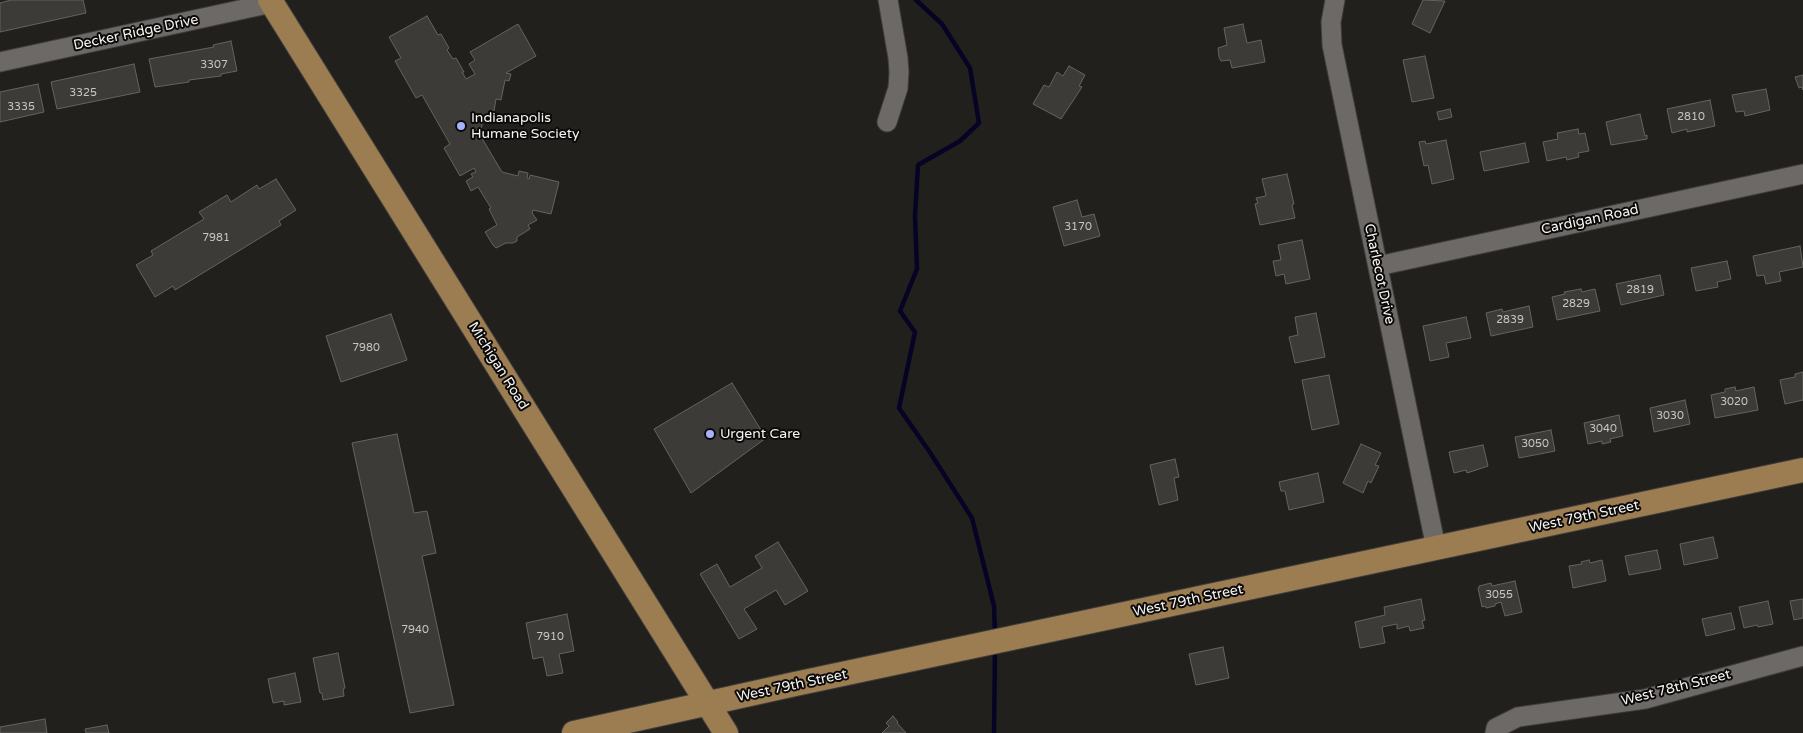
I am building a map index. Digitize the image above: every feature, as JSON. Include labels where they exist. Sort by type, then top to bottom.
[{"type":"main road","name":"Michigan Road","points":[[271,2],[726,733]]},
{"type":"main road","name":"West 79th Street","points":[[574,733],[1803,470]]},
{"type":"street","points":[[887,122],[898,88],[899,72],[888,0]]},
{"type":"street","name":"Charlecot Drive","points":[[1335,0],[1331,22],[1332,46],[1436,548]]},
{"type":"street","name":"Decker Ridge Drive","points":[[0,62],[271,2]]},
{"type":"street","name":"Cardigan Road","points":[[1378,266],[1803,174]]},
{"type":"street","name":"West 78th Street","points":[[1495,733],[1496,728],[1518,717],[1645,699],[1803,656]]},
{"type":"building","points":[[11,0],[83,0],[86,13],[0,32],[0,3]]},
{"type":"building","points":[[1423,0],[1445,1],[1430,33],[1412,24]]},
{"type":"building","name":"Indianapolis Humane Society","points":[[427,16],[438,35],[441,34],[449,48],[447,50],[453,59],[456,58],[466,79],[475,74],[469,64],[475,60],[470,52],[518,24],[536,56],[506,73],[511,74],[509,81],[505,80],[501,100],[496,99],[493,117],[484,115],[480,135],[502,172],[518,176],[519,171],[528,173],[527,178],[529,179],[530,175],[559,182],[551,214],[533,210],[532,213],[537,220],[528,225],[530,229],[517,237],[517,241],[513,243],[506,243],[496,248],[493,245],[485,232],[497,225],[489,209],[491,208],[478,187],[471,191],[466,181],[473,177],[471,174],[476,172],[474,168],[460,176],[444,148],[450,144],[422,95],[416,98],[395,61],[401,58],[389,37]]},
{"type":"building","points":[[1243,24],[1247,43],[1261,40],[1265,62],[1232,68],[1230,60],[1221,61],[1218,48],[1227,45],[1224,28]]},
{"type":"building","points":[[231,41],[237,71],[221,74],[221,76],[155,87],[149,59],[214,47],[213,45]]},
{"type":"building","points":[[1425,56],[1434,98],[1412,102],[1403,60]]},
{"type":"building","points":[[134,64],[140,92],[57,109],[51,82]]},
{"type":"building","points":[[1069,66],[1085,75],[1079,86],[1082,87],[1061,119],[1033,104],[1044,85],[1049,87],[1057,72],[1063,76]]},
{"type":"building","points":[[1803,75],[1803,90],[1802,87],[1799,88],[1795,77]]},
{"type":"building","points":[[38,84],[44,112],[0,122],[0,92]]},
{"type":"building","points":[[1766,89],[1770,110],[1745,116],[1744,111],[1736,112],[1732,95]]},
{"type":"building","points":[[1710,100],[1715,126],[1687,132],[1687,129],[1672,133],[1667,109]]},
{"type":"building","points":[[1450,109],[1452,117],[1439,120],[1437,112]]},
{"type":"building","points":[[1640,114],[1647,139],[1611,145],[1606,122]]},
{"type":"building","points":[[1578,129],[1579,134],[1585,133],[1589,151],[1578,153],[1579,157],[1567,160],[1566,157],[1547,161],[1543,142],[1558,139],[1557,133]]},
{"type":"building","points":[[1446,140],[1454,179],[1432,184],[1428,165],[1424,166],[1419,142],[1425,141],[1426,144]]},
{"type":"building","points":[[1525,143],[1529,162],[1484,171],[1480,152]]},
{"type":"building","points":[[1287,174],[1294,204],[1292,205],[1295,218],[1260,225],[1255,204],[1258,203],[1256,198],[1266,196],[1262,179]]},
{"type":"building","points":[[276,179],[296,210],[279,221],[281,225],[175,290],[173,286],[155,297],[136,265],[153,255],[151,251],[204,219],[199,212],[227,195],[231,202],[257,185],[259,189]]},
{"type":"building","points":[[1077,200],[1082,217],[1094,214],[1100,236],[1064,246],[1053,207]]},
{"type":"building","points":[[1302,240],[1310,279],[1286,284],[1284,274],[1276,276],[1273,261],[1281,260],[1278,245]]},
{"type":"building","points":[[1800,246],[1803,267],[1779,272],[1781,281],[1766,284],[1764,275],[1757,276],[1753,256]]},
{"type":"building","points":[[1727,261],[1731,279],[1717,282],[1718,287],[1696,291],[1691,268]]},
{"type":"building","points":[[1660,275],[1664,295],[1621,305],[1616,284]]},
{"type":"building","points":[[1581,289],[1582,292],[1595,289],[1600,311],[1557,320],[1552,297],[1565,294],[1564,292]]},
{"type":"building","points":[[1529,306],[1533,327],[1491,336],[1486,313],[1502,309],[1503,312]]},
{"type":"building","points":[[1316,313],[1325,357],[1295,363],[1289,337],[1298,335],[1295,317]]},
{"type":"building","points":[[391,314],[407,360],[341,382],[326,336]]},
{"type":"building","points":[[1466,317],[1471,338],[1446,343],[1449,357],[1430,361],[1423,326]]},
{"type":"building","points":[[1803,372],[1803,400],[1785,404],[1780,380],[1795,377],[1795,374]]},
{"type":"building","points":[[1329,375],[1339,424],[1312,430],[1302,380]]},
{"type":"building","name":"Urgent Care","points":[[732,383],[766,438],[691,493],[654,429]]},
{"type":"building","points":[[1735,387],[1736,391],[1754,387],[1758,410],[1715,418],[1711,395],[1725,392],[1725,389]]},
{"type":"building","points":[[1685,400],[1690,424],[1654,432],[1650,408]]},
{"type":"building","points":[[1619,415],[1623,436],[1610,439],[1611,442],[1602,444],[1602,441],[1588,444],[1584,423]]},
{"type":"building","points":[[1551,430],[1555,451],[1519,458],[1515,437]]},
{"type":"building","points":[[397,434],[414,513],[427,511],[436,553],[422,556],[454,705],[410,713],[352,443]]},
{"type":"building","points":[[1361,444],[1381,453],[1375,465],[1379,466],[1371,483],[1368,481],[1363,493],[1343,483]]},
{"type":"building","points":[[1483,445],[1488,466],[1467,473],[1466,470],[1454,473],[1449,452]]},
{"type":"building","points":[[1175,459],[1179,477],[1174,478],[1178,500],[1159,505],[1150,465]]},
{"type":"building","points":[[1318,473],[1324,502],[1289,510],[1285,491],[1281,491],[1279,482]]},
{"type":"building","points":[[1713,537],[1718,558],[1684,565],[1680,544]]},
{"type":"building","points":[[778,542],[808,591],[785,605],[776,590],[744,609],[757,629],[739,639],[700,574],[717,564],[730,587],[762,568],[755,556]]},
{"type":"building","points":[[1657,550],[1661,569],[1629,575],[1625,556]]},
{"type":"building","points":[[1589,560],[1590,563],[1602,560],[1606,581],[1573,588],[1569,566],[1582,564],[1581,562]]},
{"type":"building","points":[[1515,581],[1522,612],[1505,616],[1501,602],[1495,604],[1495,606],[1482,607],[1479,586],[1491,583],[1492,586]]},
{"type":"building","points":[[1421,599],[1425,620],[1422,621],[1424,628],[1410,631],[1409,626],[1397,629],[1397,624],[1382,627],[1385,643],[1360,648],[1355,622],[1385,615],[1384,607]]},
{"type":"building","points":[[1803,599],[1803,618],[1794,620],[1790,601]]},
{"type":"building","points":[[1768,601],[1773,624],[1744,628],[1739,607]]},
{"type":"building","points":[[1731,613],[1735,629],[1706,636],[1702,619]]},
{"type":"building","points":[[567,614],[574,651],[559,654],[563,673],[547,676],[543,657],[533,659],[526,623]]},
{"type":"building","points":[[1223,647],[1229,678],[1196,685],[1189,654]]},
{"type":"building","points":[[338,653],[345,688],[343,689],[344,696],[323,700],[313,658]]},
{"type":"building","points":[[295,673],[301,702],[284,705],[284,701],[273,703],[268,679]]},
{"type":"building","points":[[893,716],[906,733],[882,733],[889,726],[886,723]]},
{"type":"building","points":[[45,719],[47,733],[0,733],[0,727]]},
{"type":"building","points":[[107,725],[109,733],[86,733],[85,729]]},
{"type":"waterway","points":[[916,0],[942,24],[970,68],[979,123],[960,141],[918,165],[915,216],[917,269],[900,311],[915,332],[899,408],[972,518],[994,606],[995,633]]},
{"type":"waterway","points":[[994,733],[995,649]]},
{"type":"place","name":"Indianapolis Humane Society","points":[[461,126]]},
{"type":"place","name":"Urgent Care","points":[[710,434]]}]
